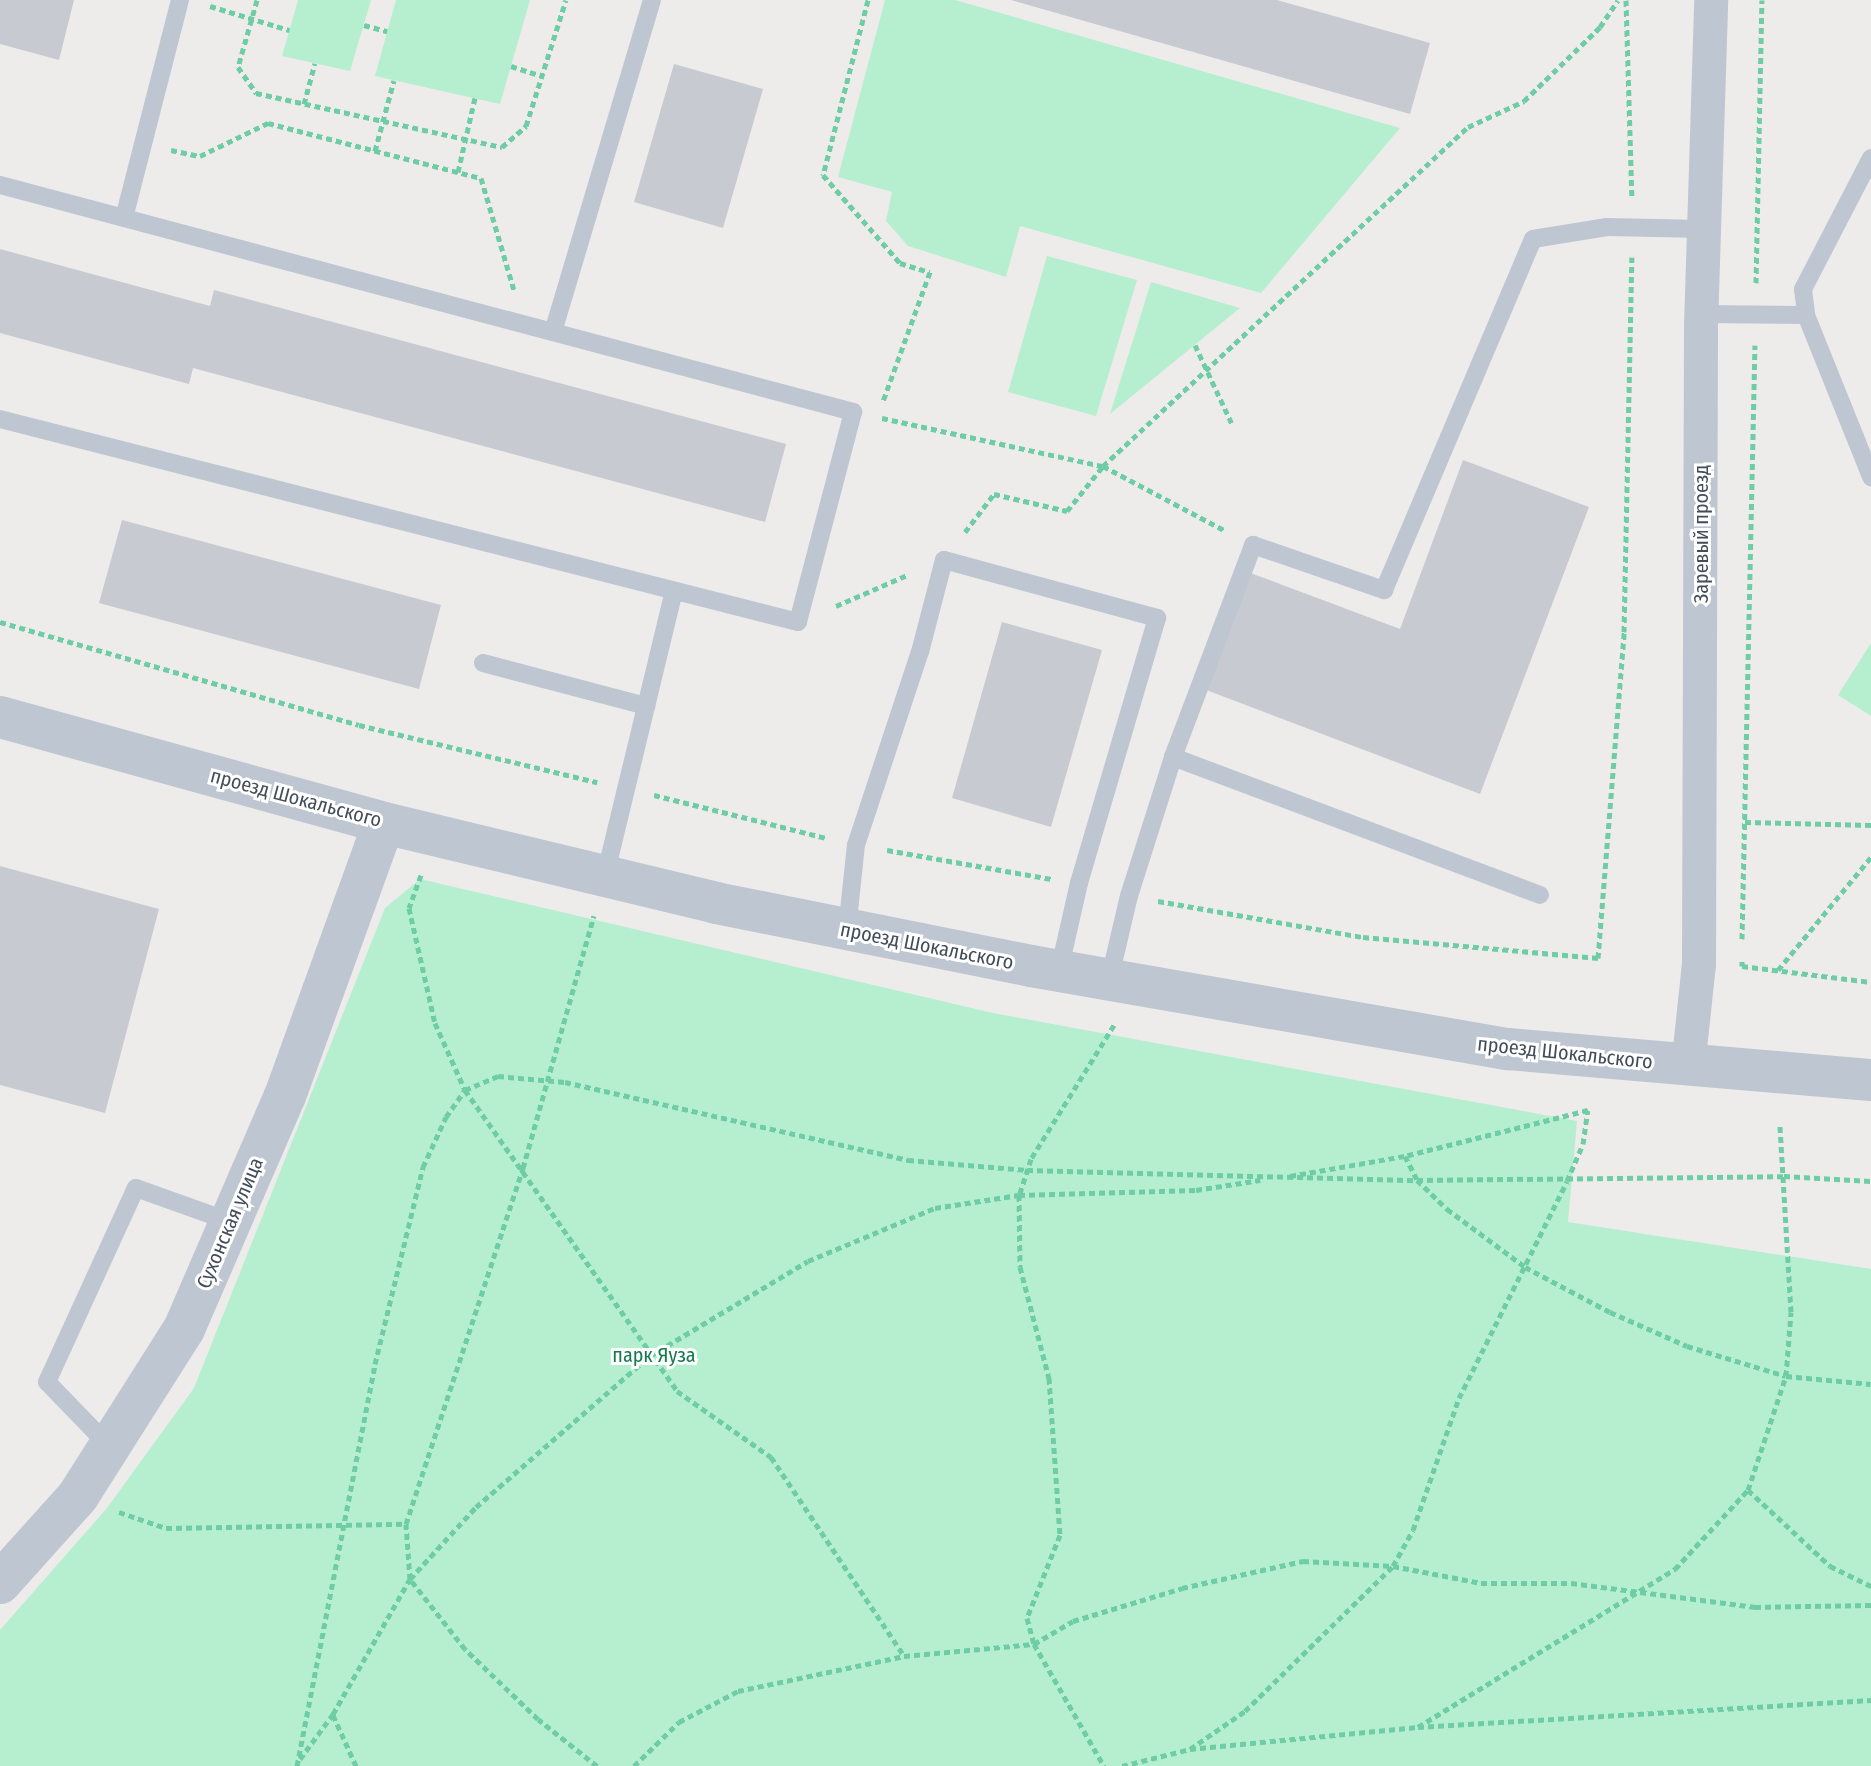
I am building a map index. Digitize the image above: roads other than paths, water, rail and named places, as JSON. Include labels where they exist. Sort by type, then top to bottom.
[{"type":"street","name":"Заревый проезд","points":[[1688,1067],[1699,964],[1702,314],[1711,0]]},
{"type":"street","name":"проезд Шокальского","points":[[0,717],[384,823],[600,894],[847,930],[1109,981],[1476,1044],[1688,1067],[1871,1080]]},
{"type":"street","name":"Сухонская улица","points":[[0,1582],[78,1496],[184,1329],[285,1096],[384,823]]},
{"type":"lane","points":[[124,218],[180,0]]},
{"type":"lane","points":[[553,332],[652,0]]},
{"type":"lane","points":[[1871,158],[1803,289],[1806,315],[1871,477]]},
{"type":"lane","points":[[0,185],[853,412],[798,622],[0,419]]},
{"type":"lane","points":[[1109,981],[1129,896],[1173,757],[1253,545],[1384,590],[1533,239],[1607,227],[1704,229]]},
{"type":"lane","points":[[1702,314],[1806,315]]},
{"type":"lane","points":[[847,930],[856,845],[920,652],[944,560],[1157,618],[1079,883],[1059,971]]},
{"type":"lane","points":[[600,894],[674,591]]},
{"type":"lane","points":[[483,663],[646,706]]},
{"type":"lane","points":[[1173,757],[1540,895]]},
{"type":"lane","points":[[109,1446],[47,1382],[136,1188],[231,1222]]},
{"type":"park label","name":"парк Яуза","points":[[654,1355]]}]
